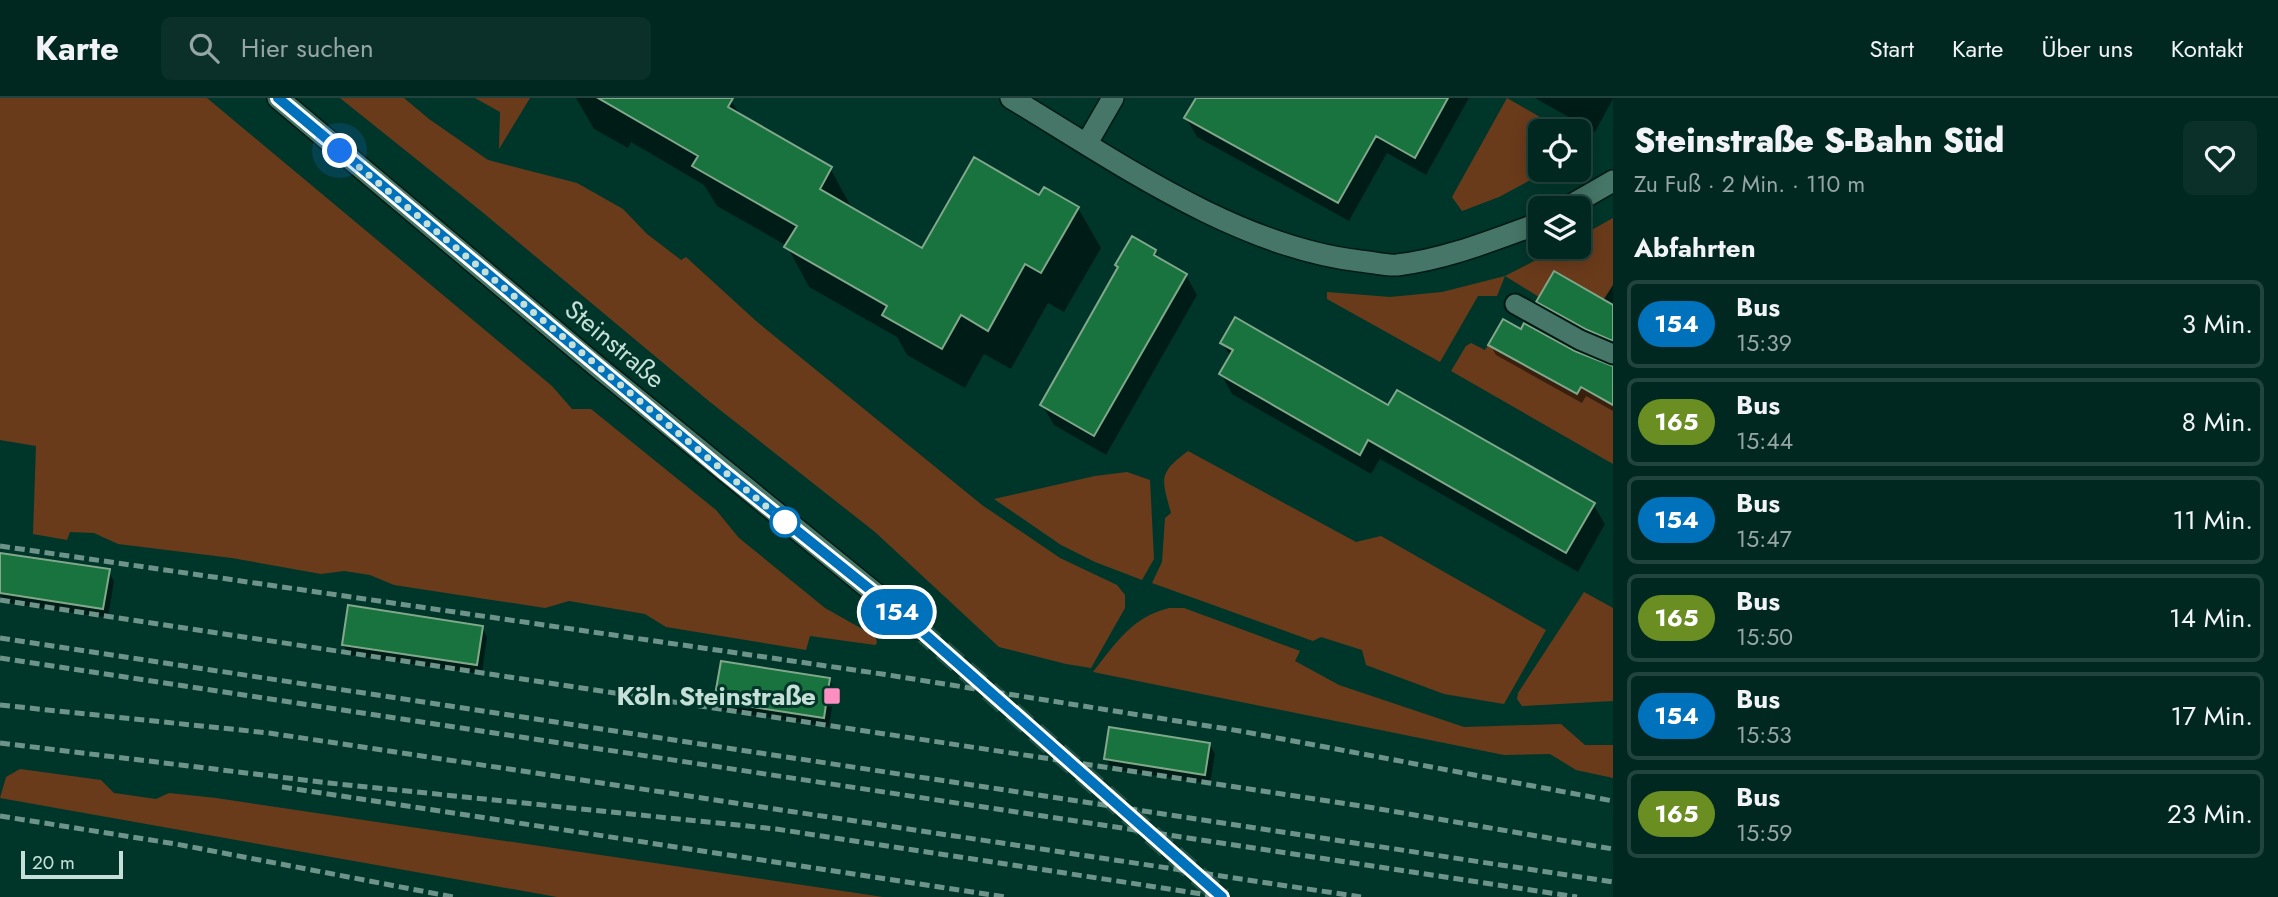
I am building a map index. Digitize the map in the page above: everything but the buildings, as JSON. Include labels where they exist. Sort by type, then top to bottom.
[{"type":"main road","name":"Steinstraße","points":[[278,98],[724,472],[919,629]]},
{"type":"main road","points":[[1011,98],[1185,202],[1268,238],[1329,257],[1395,265],[1461,252],[1528,227]]},
{"type":"main road","points":[[1087,143],[1113,98]]},
{"type":"main road","points":[[1587,196],[1613,181]]},
{"type":"lane","points":[[1515,304],[1580,340],[1613,354]]},
{"type":"shaded area","points":[[0,98],[207,98],[552,386],[572,409],[591,409],[716,510],[739,538],[825,608],[876,638],[877,643],[875,645],[810,636],[806,650],[666,627],[645,614],[569,601],[545,608],[394,585],[370,575],[344,571],[321,574],[232,558],[118,544],[94,533],[70,532],[67,540],[33,534],[36,446],[0,440]]},
{"type":"shaded area","points":[[340,98],[404,98],[488,160],[577,183],[623,209],[647,234],[681,260],[686,257],[756,321],[982,505],[1060,558],[1117,585],[1125,595],[1125,608],[1091,668],[999,647],[875,532],[710,402],[481,211]]},
{"type":"shaded area","points":[[475,98],[530,98],[499,149],[500,112]]},
{"type":"shaded area","points":[[1507,98],[1543,119],[1528,119],[1528,181],[1499,197],[1462,211],[1452,197]]},
{"type":"shaded area","points":[[1613,218],[1613,285],[1604,299],[1555,271],[1539,297],[1505,276],[1538,259],[1591,259],[1591,230]]},
{"type":"shaded area","points":[[1505,276],[1497,296],[1478,296],[1440,362],[1327,299],[1327,292],[1390,297],[1442,292]]},
{"type":"shaded area","points":[[1471,343],[1485,350],[1488,345],[1576,394],[1581,387],[1613,405],[1613,464],[1451,371],[1466,346]]},
{"type":"shaded area","points":[[1188,451],[1356,542],[1381,536],[1546,630],[1504,704],[1444,694],[1366,665],[1362,650],[1321,637],[1313,641],[1152,583],[1162,562],[1165,518],[1171,513],[1164,478],[1171,466]]},
{"type":"shaded area","points":[[1127,472],[1150,480],[1154,559],[1142,580],[1095,562],[1061,545],[994,499],[1095,476]]},
{"type":"shaded area","points":[[1584,592],[1613,608],[1613,701],[1522,706],[1517,699],[1518,693]]},
{"type":"shaded area","points":[[1169,608],[1184,608],[1300,651],[1295,661],[1339,685],[1464,727],[1561,724],[1585,745],[1613,745],[1613,778],[1576,770],[1550,754],[1504,755],[1093,672],[1126,632],[1145,618]]},
{"type":"shaded area","points":[[20,769],[101,780],[114,793],[156,799],[169,793],[216,798],[883,897],[557,897],[0,798],[6,777]]},
{"type":"tunnel","points":[[919,629],[1222,897]]},
{"type":"railway","points":[[0,546],[882,674],[1240,731],[1613,801]]},
{"type":"railway","points":[[0,600],[1368,807],[1613,849]]},
{"type":"railway","points":[[0,638],[1613,882]]},
{"type":"railway","points":[[0,658],[1577,897]]},
{"type":"railway","points":[[0,705],[269,733],[1361,897]]},
{"type":"railway","points":[[0,743],[329,783],[776,829],[1222,897]]},
{"type":"railway","points":[[282,787],[1005,897]]},
{"type":"railway","points":[[0,816],[176,844],[453,897]]},
{"type":"bus line","name":"154","points":[[278,98],[579,352],[919,629],[1222,897]]},
{"type":"place","name":"Köln Steinstraße","points":[[832,696]]},
{"type":"route","points":[[340,151],[785,522]]}]
